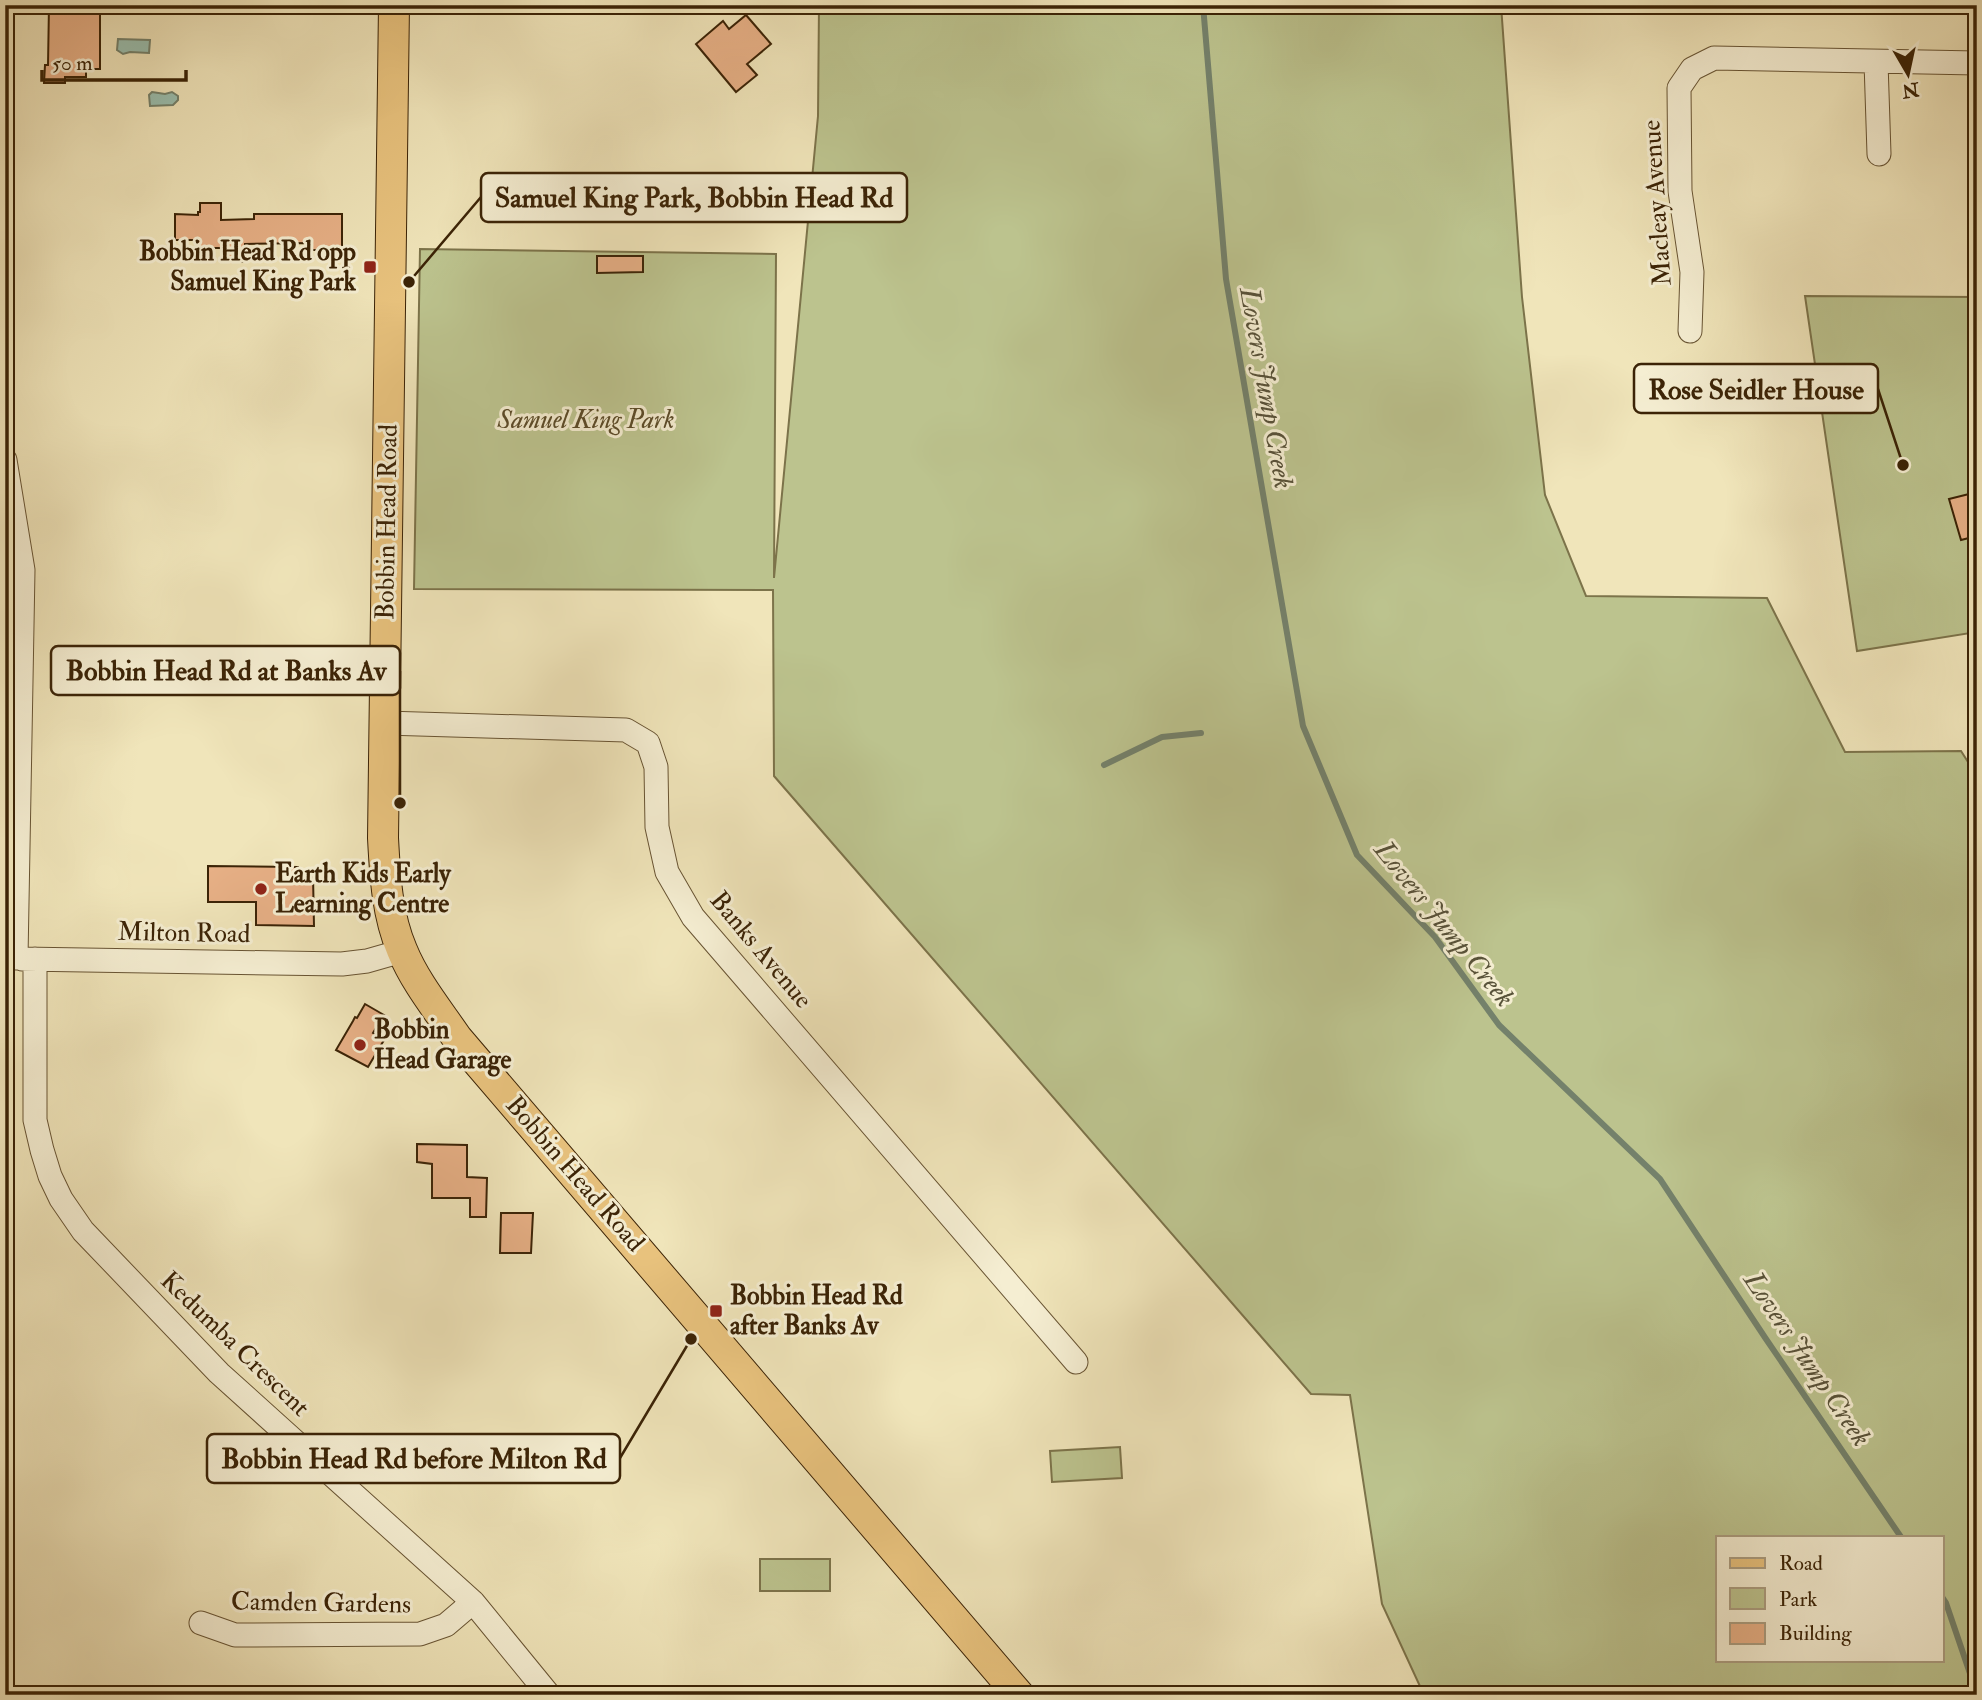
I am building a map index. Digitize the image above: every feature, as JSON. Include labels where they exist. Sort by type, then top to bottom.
[{"type":"main road","name":"Bobbin Head Road","points":[[394,5],[383,838],[385,882],[402,951],[457,1038],[1019,1695]]},
{"type":"street","name":"Macleay Avenue","points":[[1690,331],[1692,272],[1680,191],[1679,88],[1692,69],[1714,58],[1977,63]]},
{"type":"street","points":[[1876,62],[1878,154]]},
{"type":"street","name":"Kedumba Crescent","points":[[5,460],[23,570],[19,958],[35,1120],[50,1176],[61,1199],[83,1231],[219,1373],[473,1602],[549,1695]]},
{"type":"street","name":"Banks Avenue","points":[[385,723],[626,730],[648,743],[656,767],[657,827],[667,872],[693,916],[1076,1362]]},
{"type":"street","name":"Milton Road","points":[[19,958],[342,964],[368,961],[402,951]]},
{"type":"street","name":"Camden Gardens","points":[[201,1623],[235,1635],[420,1634],[446,1625],[473,1602]]},
{"type":"green space","name":"Samuel King Park","points":[[819,5],[1501,5],[1522,297],[1545,495],[1586,596],[1767,598],[1845,752],[1961,751],[1977,776],[1977,1695],[1424,1695],[1382,1604],[1350,1395],[1311,1394],[774,776],[773,590],[414,589],[420,249],[776,254],[774,578],[818,116]]},
{"type":"green space","points":[[1805,296],[1977,297],[1977,632],[1857,651]]},
{"type":"green space","points":[[1120,1447],[1122,1478],[1052,1482],[1050,1451]]},
{"type":"green space","points":[[760,1559],[830,1559],[830,1591],[760,1591]]},
{"type":"shaded area","points":[[118,39],[150,40],[149,53],[123,54],[117,50]]},
{"type":"shaded area","points":[[152,92],[172,92],[178,96],[178,100],[173,105],[150,106],[149,95]]},
{"type":"building","points":[[49,5],[100,5],[100,69],[86,69],[86,77],[65,77],[65,83],[44,83],[45,65],[48,65]]},
{"type":"building","points":[[746,15],[771,44],[747,64],[757,75],[736,92],[696,44],[723,21],[729,29]]},
{"type":"building","points":[[200,203],[221,203],[221,220],[254,219],[254,214],[342,214],[342,250],[312,250],[312,243],[245,244],[245,262],[228,261],[228,248],[197,248],[197,240],[175,240],[175,214],[198,215]]},
{"type":"building","points":[[597,256],[643,256],[643,272],[597,273]]},
{"type":"building","points":[[1977,492],[1977,536],[1961,540],[1949,499]]},
{"type":"building","name":"Earth Kids Early Learning Centre","points":[[208,866],[298,867],[299,876],[313,875],[314,926],[256,925],[256,902],[208,902]]},
{"type":"building","name":"Bobbin Head Garage","points":[[365,1004],[384,1015],[373,1033],[384,1040],[368,1067],[336,1050]]},
{"type":"building","points":[[417,1144],[467,1145],[467,1177],[487,1178],[486,1217],[470,1217],[470,1198],[432,1198],[432,1164],[417,1162]]},
{"type":"building","points":[[501,1213],[533,1213],[531,1253],[500,1253]]},
{"type":"waterway","name":"Lovers Jump Creek","points":[[1203,5],[1226,279],[1303,726],[1357,855],[1435,937],[1499,1025],[1660,1179],[1900,1536]]},
{"type":"waterway","points":[[1104,765],[1162,737],[1201,733]]},
{"type":"waterway","name":"Lovers Jump Creek","points":[[1944,1600],[1977,1694]]},
{"type":"place","name":"Bobbin Head Rd opp Samuel King Park","points":[[370,267]]},
{"type":"place","name":"Samuel King Park, Bobbin Head Rd","points":[[409,282]]},
{"type":"place","name":"Rose Seidler House","points":[[1903,465]]},
{"type":"place","name":"Bobbin Head Rd at Banks Av","points":[[400,803]]},
{"type":"place","name":"Earth Kids Early Learning Centre","points":[[261,889]]},
{"type":"place","name":"Bobbin Head Garage","points":[[360,1045]]},
{"type":"place","name":"Bobbin Head Rd after Banks Av","points":[[716,1311]]},
{"type":"place","name":"Bobbin Head Rd before Milton Rd","points":[[691,1339]]}]
